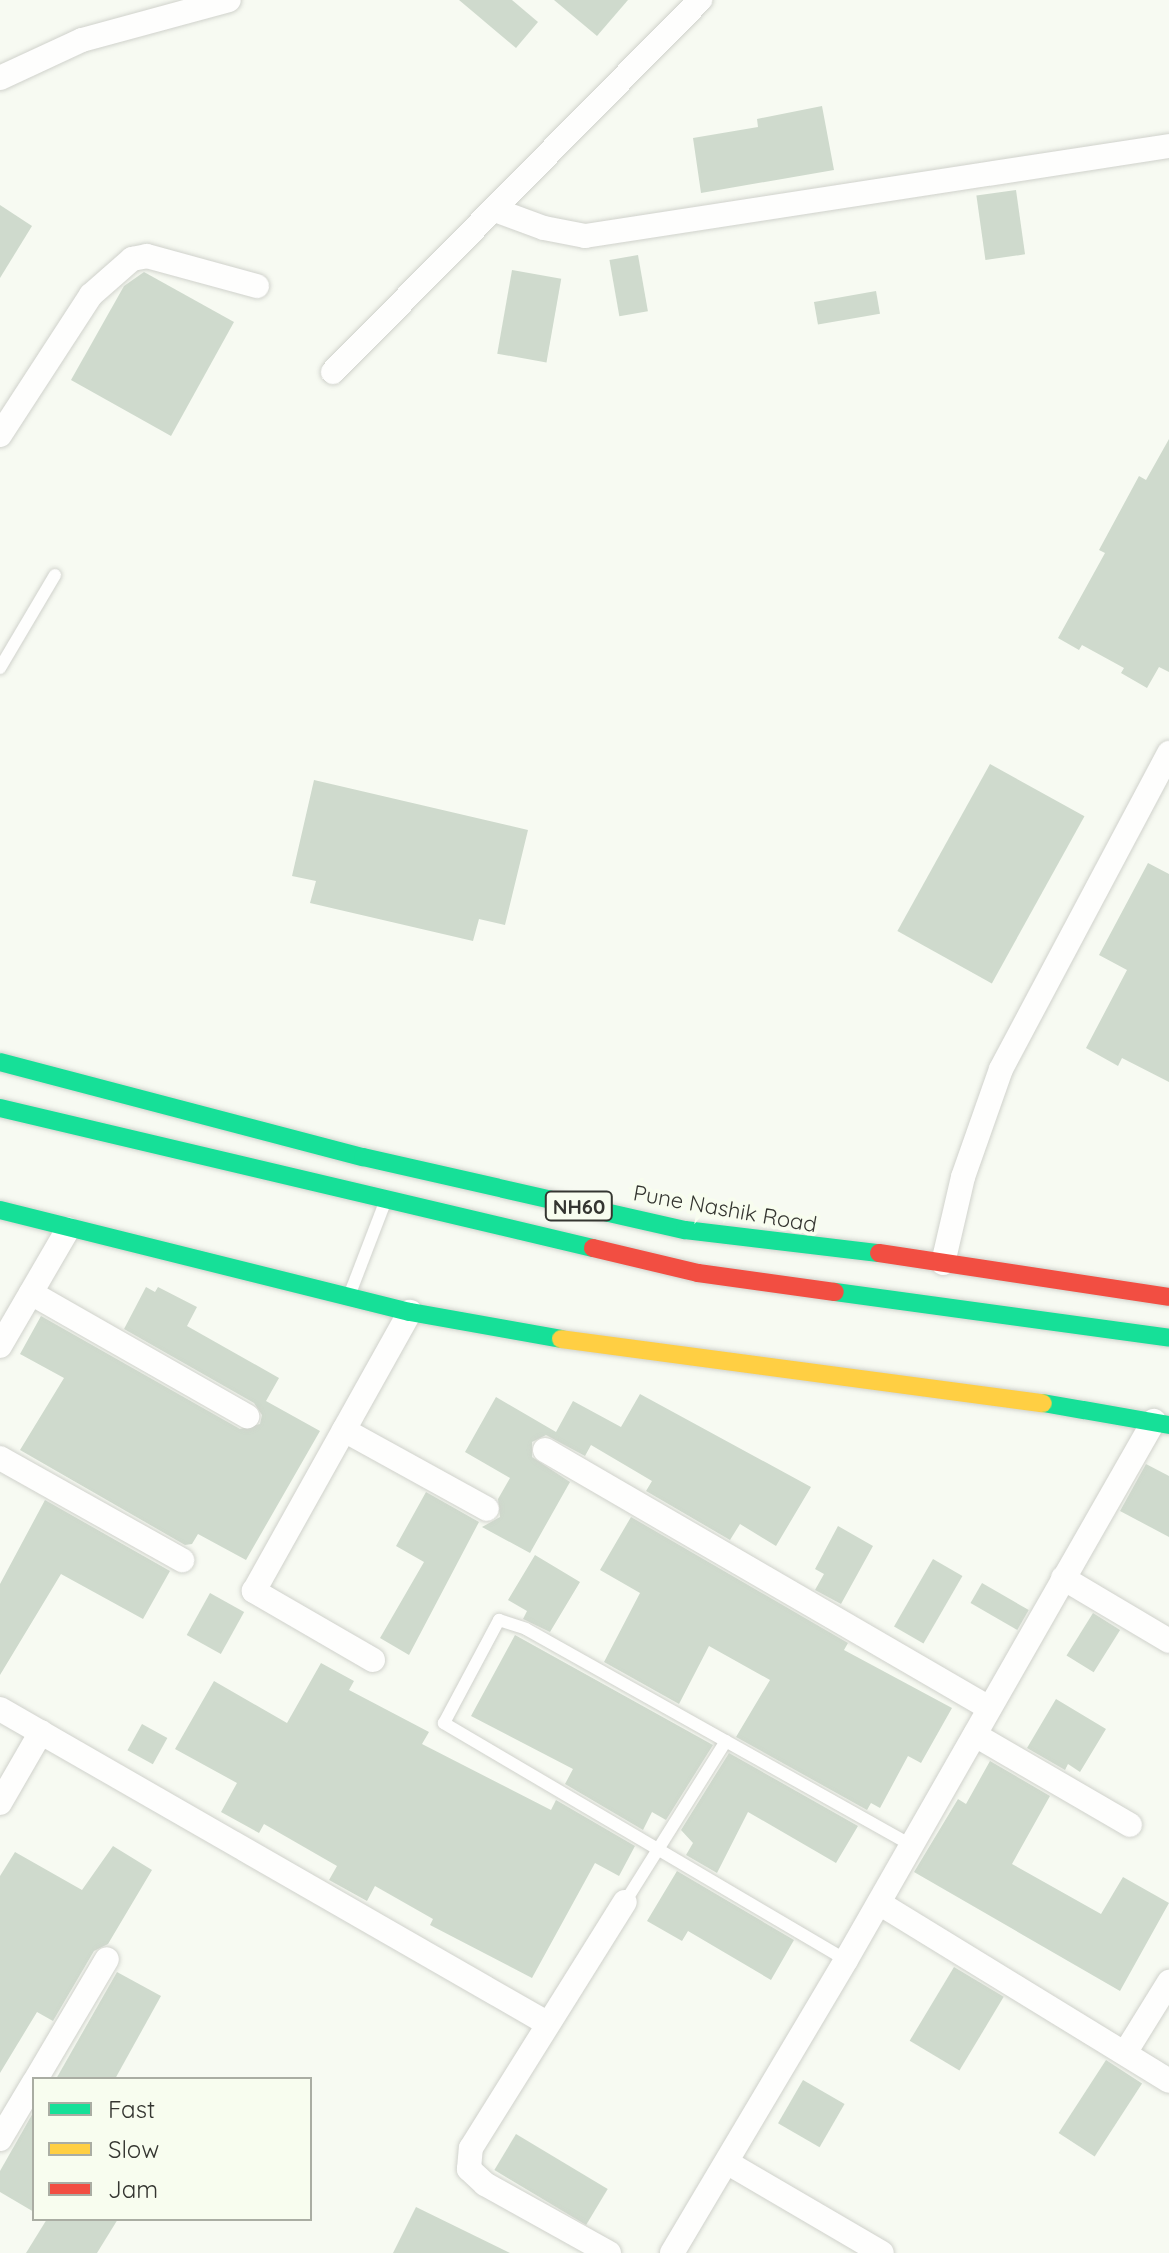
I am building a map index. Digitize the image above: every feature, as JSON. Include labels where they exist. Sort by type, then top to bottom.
[{"type":"main road","name":"Pune Nashik Road","points":[[0,1062],[363,1157],[685,1230],[943,1263],[1169,1297]]},
{"type":"main road","name":"NH60","points":[[0,1108],[385,1202],[698,1273],[1169,1338]]},
{"type":"main road","points":[[0,1210],[410,1312],[579,1342],[1161,1423]]},
{"type":"street","points":[[0,78],[82,40],[229,0]]},
{"type":"street","points":[[333,372],[700,0]]},
{"type":"street","points":[[495,210],[544,228],[585,236],[1169,146]]},
{"type":"street","points":[[0,435],[91,295],[132,259],[147,256],[257,286]]},
{"type":"street","points":[[943,1263],[963,1177],[1001,1069],[1169,753]]},
{"type":"street","points":[[0,1346],[68,1229]]},
{"type":"street","points":[[31,1293],[247,1416]]},
{"type":"street","points":[[373,1660],[254,1591],[410,1312]]},
{"type":"street","points":[[672,2253],[846,1960],[1063,1578],[1161,1423]]},
{"type":"street","points":[[344,1430],[487,1509]]},
{"type":"street","points":[[545,1450],[989,1708]]},
{"type":"street","points":[[0,1458],[182,1560]]},
{"type":"street","points":[[1063,1578],[1169,1641]]},
{"type":"street","points":[[0,1709],[545,2022]]},
{"type":"street","points":[[0,1803],[41,1732]]},
{"type":"street","points":[[975,1735],[1130,1825]]},
{"type":"street","points":[[609,2253],[485,2184],[469,2169],[471,2148],[545,2022],[625,1902]]},
{"type":"street","points":[[879,1903],[1169,2081]]},
{"type":"street","points":[[37,2077],[107,1959]]},
{"type":"street","points":[[1125,2053],[1169,1982]]},
{"type":"street","points":[[0,2139],[32,2085]]},
{"type":"street","points":[[728,2163],[882,2253]]},
{"type":"lane","points":[[0,668],[55,575]]},
{"type":"lane","points":[[349,1296],[385,1202]]},
{"type":"lane","points":[[846,1960],[658,1852],[444,1723],[499,1620],[526,1629],[912,1846]]},
{"type":"lane","points":[[625,1902],[726,1741]]},
{"type":"building","points":[[459,0],[512,0],[538,22],[516,48]]},
{"type":"building","points":[[554,0],[628,0],[597,36]]},
{"type":"building","points":[[822,106],[834,170],[701,193],[693,138],[758,127],[757,119]]},
{"type":"building","points":[[1016,190],[1025,254],[985,260],[976,196]]},
{"type":"building","points":[[0,205],[32,226],[0,278]]},
{"type":"building","points":[[638,255],[648,311],[619,316],[609,260]]},
{"type":"building","points":[[512,270],[561,279],[546,362],[497,354]]},
{"type":"building","points":[[144,272],[234,322],[171,436],[71,380],[124,286]]},
{"type":"building","points":[[876,291],[880,314],[818,325],[814,302]]},
{"type":"building","points":[[1169,439],[1169,672],[1159,667],[1147,688],[1121,673],[1124,668],[1082,645],[1079,650],[1058,638],[1105,553],[1099,550],[1139,476],[1146,480]]},
{"type":"building","points":[[990,764],[1084,816],[992,983],[897,931]]},
{"type":"building","points":[[314,780],[528,830],[505,925],[479,919],[473,941],[310,903],[316,881],[292,876]]},
{"type":"building","points":[[1148,863],[1169,874],[1169,1082],[1122,1058],[1118,1066],[1086,1048],[1127,970],[1099,955]]},
{"type":"building","points":[[146,1287],[155,1292],[158,1287],[197,1307],[187,1326],[279,1378],[266,1401],[320,1431],[246,1560],[198,1534],[192,1544],[185,1545],[20,1450],[64,1378],[20,1354],[41,1316],[240,1429],[260,1424],[262,1415],[254,1403],[124,1329]]},
{"type":"building","points":[[640,1394],[811,1487],[776,1546],[740,1524],[730,1540],[646,1491],[652,1481],[591,1445],[585,1456],[546,1435],[532,1442],[532,1457],[570,1482],[530,1553],[482,1527],[500,1517],[498,1499],[510,1478],[465,1452],[496,1397],[556,1432],[573,1401],[621,1427]]},
{"type":"building","points":[[1146,1464],[1169,1476],[1169,1537],[1120,1511]]},
{"type":"building","points":[[426,1492],[479,1522],[409,1655],[380,1638],[424,1562],[396,1546]]},
{"type":"building","points":[[45,1500],[170,1571],[143,1619],[61,1574],[0,1675],[0,1584]]},
{"type":"building","points":[[631,1517],[848,1643],[844,1650],[952,1708],[921,1763],[908,1756],[880,1808],[871,1803],[867,1810],[736,1737],[770,1680],[709,1646],[679,1704],[604,1662],[640,1593],[600,1570]]},
{"type":"building","points":[[838,1526],[873,1546],[841,1604],[815,1590],[824,1574],[815,1569]]},
{"type":"building","points":[[535,1555],[580,1582],[550,1632],[523,1619],[527,1611],[508,1600]]},
{"type":"building","points":[[933,1559],[962,1576],[923,1644],[894,1627]]},
{"type":"building","points":[[982,1583],[1029,1610],[1017,1630],[970,1603]]},
{"type":"building","points":[[210,1593],[244,1612],[221,1654],[187,1635]]},
{"type":"building","points":[[1093,1613],[1120,1630],[1094,1672],[1067,1655]]},
{"type":"building","points":[[515,1635],[713,1745],[666,1820],[652,1812],[643,1830],[565,1784],[573,1769],[471,1716]]},
{"type":"building","points":[[321,1663],[354,1681],[349,1690],[429,1732],[422,1744],[551,1810],[556,1800],[635,1846],[619,1876],[595,1863],[532,1978],[430,1925],[433,1919],[375,1886],[367,1901],[329,1880],[337,1866],[264,1824],[259,1833],[221,1812],[237,1783],[175,1749],[214,1681],[287,1723]]},
{"type":"building","points":[[1056,1699],[1106,1729],[1080,1772],[1068,1764],[1065,1770],[1027,1748]]},
{"type":"building","points":[[142,1724],[167,1738],[153,1764],[127,1750]]},
{"type":"building","points":[[729,1753],[858,1826],[836,1863],[748,1812],[717,1873],[686,1855],[693,1843],[681,1830]]},
{"type":"building","points":[[990,1761],[1050,1796],[1012,1864],[1101,1914],[1123,1877],[1169,1903],[1120,1991],[914,1872],[958,1799],[966,1804]]},
{"type":"building","points":[[113,1846],[152,1870],[108,1944],[94,1951],[53,2021],[37,2012],[0,2073],[0,1876],[15,1852],[82,1890]]},
{"type":"building","points":[[677,1871],[794,1940],[771,1980],[688,1931],[682,1941],[647,1921]]},
{"type":"building","points":[[954,1967],[1004,1997],[959,2071],[910,2041]]},
{"type":"building","points":[[117,1972],[161,1996],[116,2077],[57,2077]]},
{"type":"building","points":[[1106,2060],[1142,2083],[1095,2156],[1059,2133]]},
{"type":"building","points":[[803,2080],[845,2104],[820,2147],[778,2123]]},
{"type":"building","points":[[32,2115],[32,2211],[0,2192],[0,2171]]},
{"type":"building","points":[[516,2134],[608,2189],[586,2225],[494,2170]]},
{"type":"building","points":[[416,2207],[510,2253],[393,2253]]},
{"type":"building","points":[[46,2221],[117,2221],[97,2253],[26,2253]]},
{"type":"traffic: fast","points":[[0,1062],[363,1157],[685,1230],[879,1253]]},
{"type":"traffic: fast","points":[[0,1108],[593,1248]]},
{"type":"traffic: fast","points":[[0,1210],[410,1312],[561,1339]]},
{"type":"traffic: fast","points":[[835,1292],[1169,1338]]},
{"type":"traffic: fast","points":[[1043,1403],[1169,1425]]},
{"type":"traffic: slow","points":[[561,1339],[1043,1403]]},
{"type":"traffic: jam","points":[[593,1248],[698,1273],[835,1292]]},
{"type":"traffic: jam","points":[[879,1253],[1169,1297]]}]
